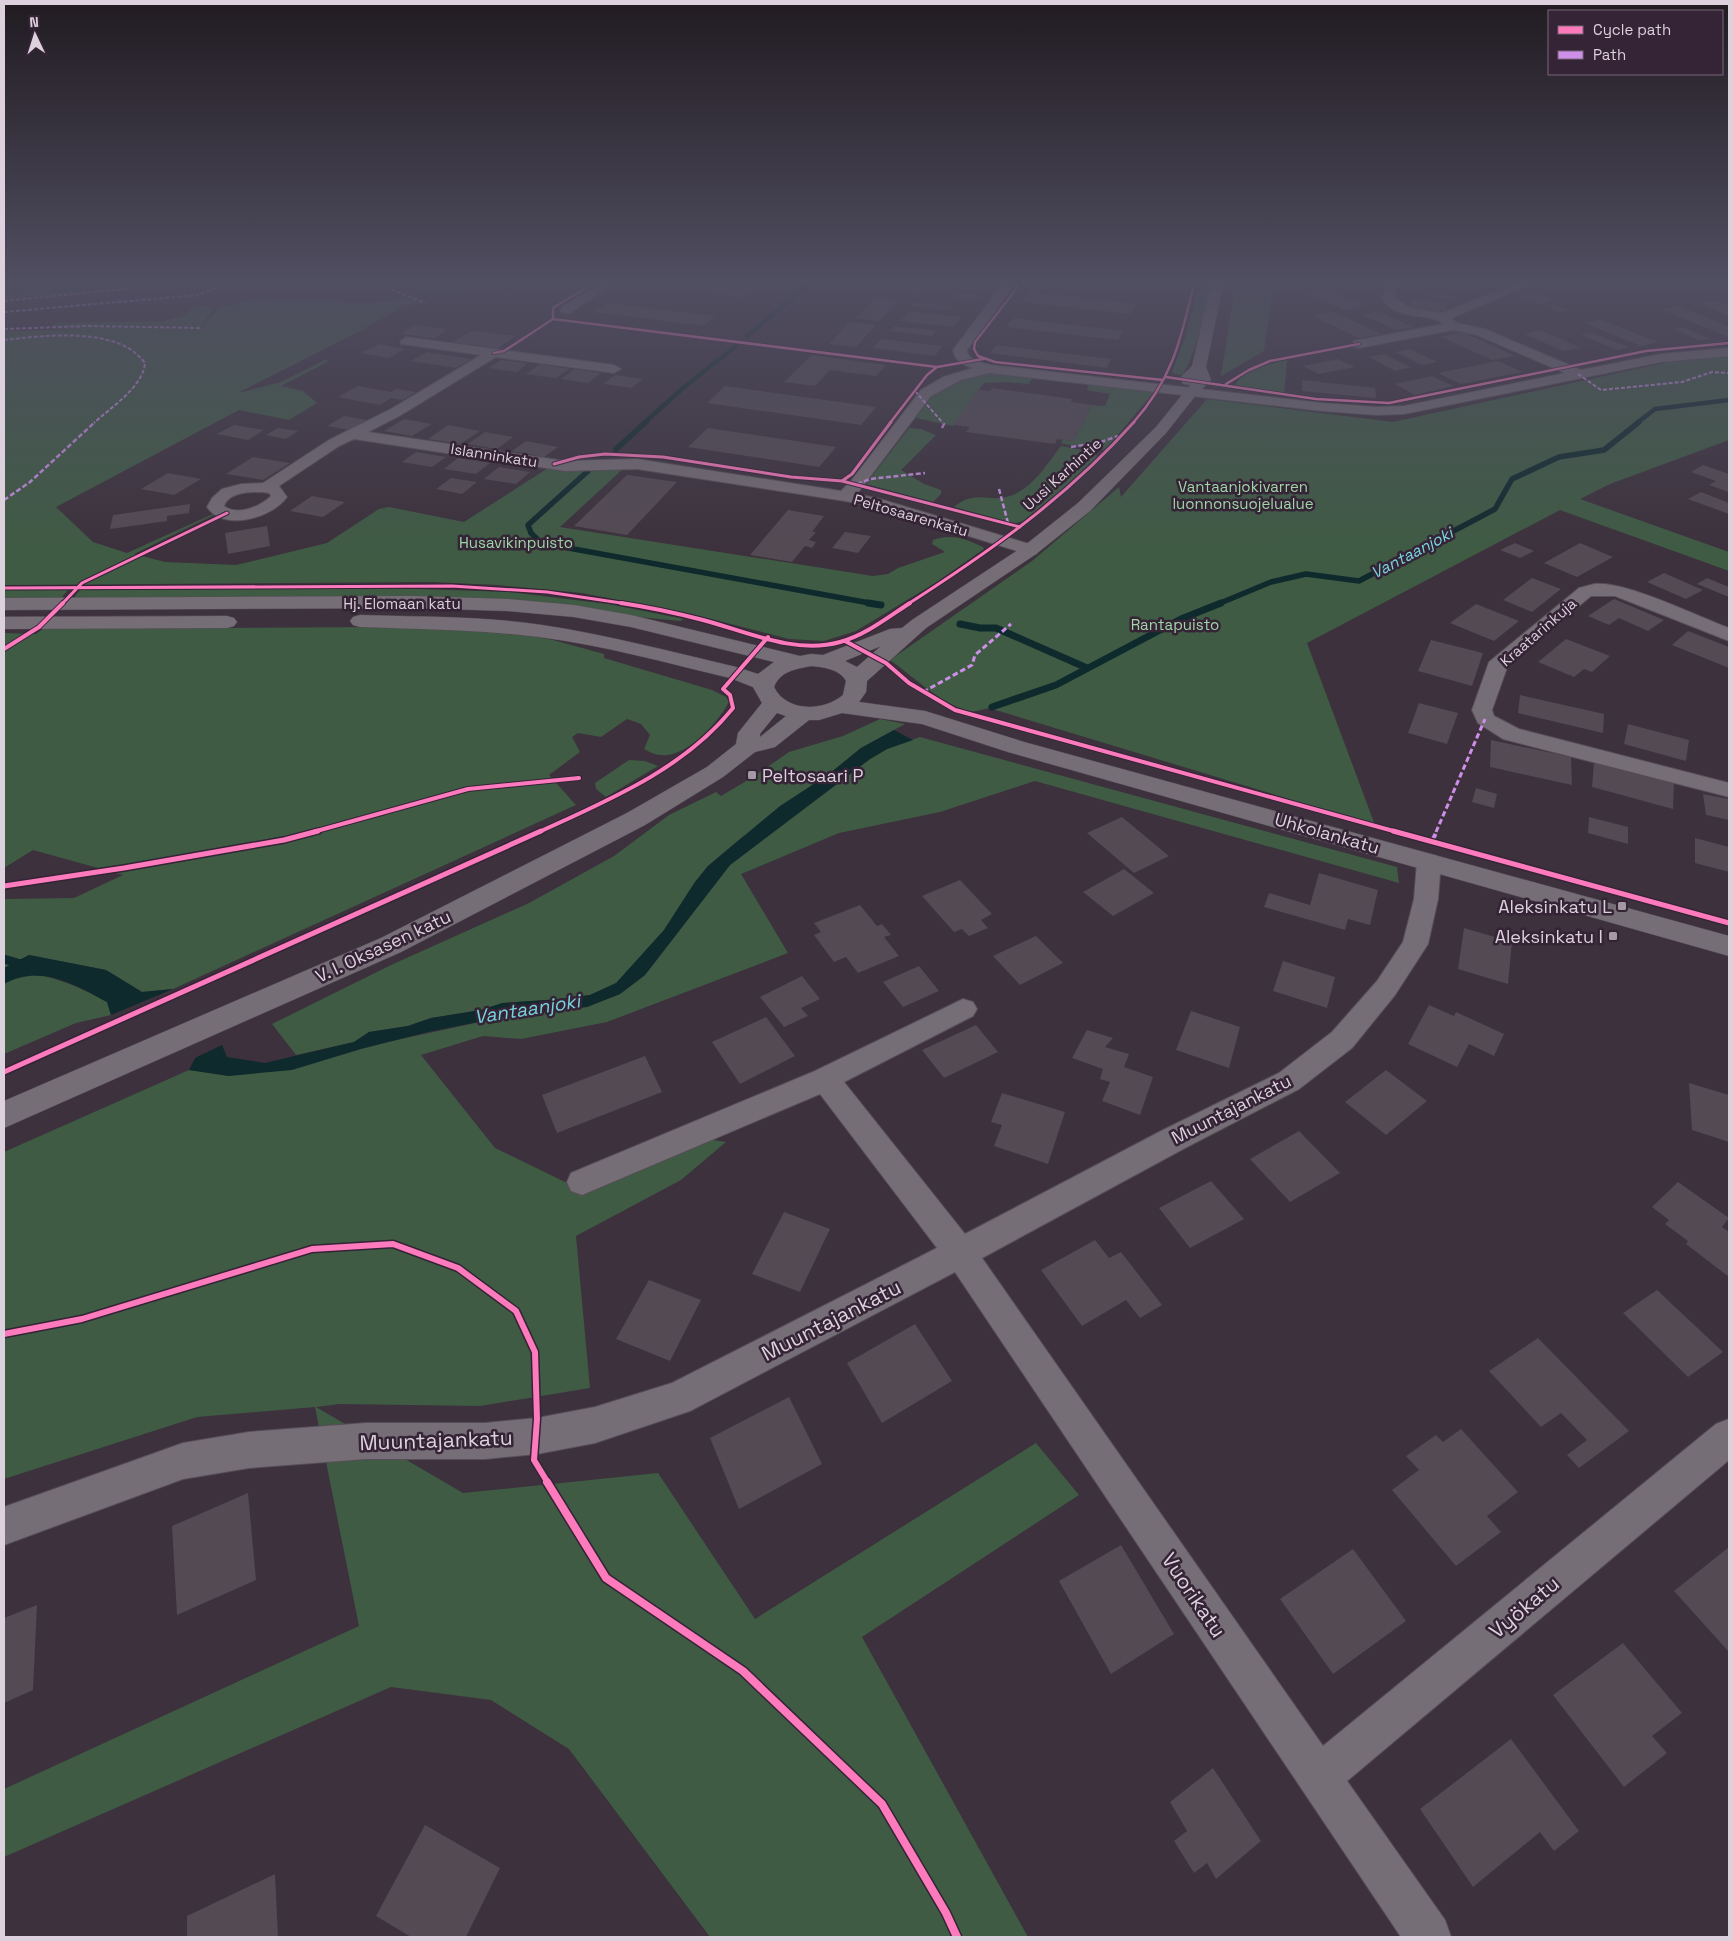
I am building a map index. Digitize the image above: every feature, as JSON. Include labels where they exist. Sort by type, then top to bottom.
[{"type":"street","points":[[266,488],[334,443],[396,412],[465,371]]},
{"type":"street","name":"Peltosaarenkatu","points":[[845,496],[857,484],[926,393],[938,384],[951,378],[982,371]]},
{"type":"street","points":[[1003,371],[1322,407],[1377,411],[1431,406],[1596,371]]},
{"type":"street","points":[[856,683],[919,624],[1030,550],[1084,507],[1161,430],[1191,392],[1204,380],[1200,371]]},
{"type":"street","points":[[1570,371],[1578,374]]},
{"type":"street","name":"Islanninkatu","points":[[352,434],[565,466],[637,464],[845,496]]},
{"type":"street","name":"Peltosaarenkatu","points":[[845,496],[874,502],[1030,550]]},
{"type":"street","name":"Kraatarinkuja","points":[[1729,635],[1620,592],[1595,588],[1585,592],[1499,662],[1482,710],[1485,719],[1511,734],[1729,790]]},
{"type":"street","name":"Hj. Elomaan katu","points":[[4,604],[412,602],[508,605],[574,611],[631,621],[795,661]]},
{"type":"street","name":"Hj. Elomaan katu","points":[[341,621],[459,624],[540,631],[736,673],[763,683]]},
{"type":"street","points":[[4,623],[243,622]]},
{"type":"street","points":[[826,661],[919,624]]},
{"type":"street","points":[[795,661],[826,661],[850,671],[856,683],[855,693],[841,706],[817,713],[804,713],[781,708],[766,698],[763,683],[774,670],[795,661]]},
{"type":"street","name":"Uhkolankatu","points":[[856,683],[898,702],[925,718]]},
{"type":"street","points":[[747,747],[749,733],[773,704]]},
{"type":"street","name":"Uhkolankatu","points":[[841,706],[925,718],[1026,750],[1729,946]]},
{"type":"street","name":"V. I. Oksasen katu","points":[[4,1116],[391,945],[636,819],[715,772],[747,747],[768,742],[804,713]]},
{"type":"street","name":"Muuntajankatu","points":[[4,1526],[183,1461],[249,1450],[366,1442],[485,1441],[537,1436],[595,1425],[678,1399],[960,1253],[1174,1139],[1289,1081],[1342,1040],[1386,988],[1415,944],[1426,899],[1429,862]]},
{"type":"street","points":[[582,1182],[825,1079],[963,1009]]},
{"type":"street","points":[[825,1079],[960,1253]]},
{"type":"street","name":"Vuorikatu","points":[[960,1253],[1428,1937]]},
{"type":"street","name":"Vyökatu","points":[[1319,1777],[1729,1437]]},
{"type":"green space","name":"Husavikinpuisto","points":[[4,371],[282,371],[238,393],[281,382],[304,371],[311,371],[281,386],[303,391],[317,403],[289,420],[239,410],[56,507],[93,542],[127,553],[216,514],[134,554],[165,562],[236,565],[327,543],[379,509],[389,507],[464,522],[548,468],[625,467],[560,527],[873,576],[888,574],[898,568],[945,552],[932,544],[933,540],[940,538],[953,537],[965,539],[984,549],[935,583],[856,631],[824,641],[789,639],[692,614],[582,593],[498,585],[432,582],[4,585]]},
{"type":"green space","points":[[1173,371],[1185,371],[1183,375],[1172,372]]},
{"type":"green space","points":[[1222,371],[1230,371],[1221,376]]},
{"type":"green space","points":[[1286,371],[1284,393],[1235,385],[1251,372]]},
{"type":"green space","name":"Rantapuisto","points":[[1629,371],[1729,371],[1729,440],[1610,484],[1580,499],[1729,552],[1729,571],[1560,510],[1307,643],[1375,825],[989,708],[971,711],[959,707],[938,696],[890,660],[1032,561],[1119,487],[1121,497],[1207,399],[1393,422]]},
{"type":"green space","points":[[990,373],[1033,377],[1029,384],[1008,382],[984,383],[953,426],[916,418],[935,392],[948,383]]},
{"type":"green space","points":[[1095,384],[1154,392],[1106,449],[1097,451],[1061,443],[1063,440],[1073,441],[1092,405],[1105,406],[1110,394],[1087,390],[1088,386]]},
{"type":"green space","points":[[909,428],[921,429],[936,435],[901,470],[924,484],[941,490],[941,494],[933,502],[866,484]]},
{"type":"green space","points":[[1061,446],[1092,452],[1097,457],[1060,491],[1023,521],[1009,522],[954,507],[976,497],[1002,498],[1018,492],[1039,475]]},
{"type":"green space","points":[[389,588],[509,592],[608,604],[684,619],[680,621],[420,596],[75,598],[80,590]]},
{"type":"green space","points":[[4,590],[68,590],[61,598],[4,598]]},
{"type":"green space","points":[[431,628],[531,636],[553,640],[604,654],[604,658],[712,690],[726,697],[729,702],[711,727],[695,742],[676,753],[667,755],[655,754],[644,749],[650,735],[641,724],[627,719],[601,737],[578,733],[572,737],[580,752],[549,775],[576,805],[173,989],[142,992],[106,970],[29,955],[4,968],[4,899],[74,898],[123,875],[33,850],[4,868],[4,633],[36,634],[43,629]]},
{"type":"green space","points":[[880,719],[905,724],[861,748],[829,774],[741,838],[708,866],[695,882],[664,930],[617,983],[590,995],[503,1003],[481,1010],[431,1018],[408,1026],[369,1032],[354,1042],[296,1055],[272,1024],[391,965],[529,903],[614,856],[669,815],[716,792],[721,796],[789,752],[843,736]]},
{"type":"green space","points":[[920,737],[1397,867],[1399,883],[1035,781],[940,812],[839,833],[741,874],[788,953],[607,1022],[521,1039],[483,1036],[421,1055],[495,1148],[565,1182],[676,1134],[726,1142],[681,1180],[576,1236],[590,1388],[480,1406],[339,1404],[316,1407],[463,1493],[658,1473],[755,1619],[1036,1443],[1079,1495],[862,1637],[1028,1937],[710,1937],[569,1749],[491,1700],[391,1687],[4,1857],[4,1789],[359,1626],[315,1407],[197,1417],[4,1479],[4,1152],[189,1070],[229,1076],[508,1016],[587,1007],[620,994],[645,975],[730,865],[870,759],[887,749]]},
{"type":"green space","points":[[629,760],[645,761],[658,766],[606,797],[596,789],[595,783]]},
{"type":"green space","points":[[35,974],[63,982],[98,997],[107,1002],[111,1015],[76,1023],[4,1054],[4,984],[12,979]]},
{"type":"water","points":[[894,730],[913,740],[887,749],[870,759],[730,865],[645,975],[620,994],[587,1007],[508,1016],[428,1032],[361,1049],[292,1070],[229,1076],[189,1070],[195,1058],[222,1045],[227,1057],[265,1063],[354,1042],[369,1032],[408,1026],[431,1018],[481,1010],[502,1003],[590,995],[616,983],[664,930],[695,882],[708,866],[780,806],[829,774],[861,748]]},
{"type":"water","points":[[29,955],[106,970],[142,992],[173,989],[111,1015],[107,1002],[57,979],[31,976],[17,978],[4,984],[4,968]]},
{"type":"building","points":[[531,371],[568,371],[556,378],[526,374]]},
{"type":"building","points":[[572,371],[601,373],[588,383],[561,379]]},
{"type":"building","points":[[796,371],[829,371],[815,386],[784,382]]},
{"type":"building","points":[[834,371],[881,371],[876,376]]},
{"type":"building","points":[[1312,371],[1337,371],[1319,374]]},
{"type":"building","points":[[1450,371],[1522,372],[1461,384],[1438,373]]},
{"type":"building","points":[[615,375],[643,379],[631,388],[603,384]]},
{"type":"building","points":[[1432,376],[1453,386],[1415,395],[1395,384]]},
{"type":"building","points":[[1302,380],[1375,388],[1376,398],[1302,391]]},
{"type":"building","points":[[358,386],[391,392],[396,389],[416,392],[403,400],[391,398],[380,405],[338,397]]},
{"type":"building","points":[[725,386],[876,407],[861,425],[707,403]]},
{"type":"building","points":[[992,388],[1072,399],[1071,402],[1092,405],[1073,441],[1057,439],[1055,444],[966,432],[970,427],[953,425],[978,390],[990,391]]},
{"type":"building","points":[[344,416],[367,420],[349,430],[327,426]]},
{"type":"building","points":[[404,419],[432,424],[412,436],[384,431]]},
{"type":"building","points":[[234,425],[264,430],[248,440],[217,434]]},
{"type":"building","points":[[448,425],[480,431],[460,444],[428,439]]},
{"type":"building","points":[[278,428],[298,431],[286,439],[266,435]]},
{"type":"building","points":[[708,428],[836,447],[819,467],[688,447]]},
{"type":"building","points":[[485,432],[513,437],[497,449],[468,444]]},
{"type":"building","points":[[526,441],[558,447],[544,457],[512,451]]},
{"type":"building","points":[[416,452],[446,457],[432,467],[402,462]]},
{"type":"building","points":[[253,457],[290,463],[263,480],[226,474]]},
{"type":"building","points":[[458,458],[490,463],[476,474],[444,469]]},
{"type":"building","points":[[1703,465],[1729,474],[1729,492],[1709,485],[1716,481],[1691,472]]},
{"type":"building","points":[[499,467],[530,472],[516,484],[484,479]]},
{"type":"building","points":[[168,473],[201,479],[174,495],[141,489]]},
{"type":"building","points":[[627,475],[677,482],[627,535],[574,526]]},
{"type":"building","points":[[451,478],[477,482],[462,494],[436,489]]},
{"type":"building","points":[[1701,492],[1729,503],[1729,514],[1688,499]]},
{"type":"building","points":[[312,496],[345,502],[323,517],[290,511]]},
{"type":"building","points":[[190,504],[189,513],[167,516],[167,521],[110,529],[113,515]]},
{"type":"building","points":[[788,510],[824,516],[812,532],[816,532],[809,540],[816,542],[812,548],[805,546],[792,562],[750,555]]},
{"type":"building","points":[[267,526],[270,546],[228,554],[225,533]]},
{"type":"building","points":[[845,532],[871,536],[858,553],[832,548]]},
{"type":"building","points":[[1515,543],[1534,551],[1520,558],[1500,550]]},
{"type":"building","points":[[1580,543],[1613,557],[1577,577],[1544,563]]},
{"type":"building","points":[[1664,573],[1703,590],[1686,599],[1647,582]]},
{"type":"building","points":[[1532,578],[1561,589],[1532,612],[1503,600]]},
{"type":"building","points":[[1707,578],[1729,587],[1729,597],[1697,584]]},
{"type":"building","points":[[1614,599],[1664,620],[1648,631],[1619,618],[1609,625],[1588,616]]},
{"type":"building","points":[[1476,604],[1519,621],[1494,641],[1450,623]]},
{"type":"building","points":[[1688,631],[1729,647],[1729,668],[1672,645]]},
{"type":"building","points":[[1566,639],[1610,656],[1592,672],[1584,669],[1574,677],[1538,662]]},
{"type":"building","points":[[1431,640],[1483,653],[1472,686],[1418,671]]},
{"type":"building","points":[[1520,695],[1604,714],[1603,733],[1518,713]]},
{"type":"building","points":[[1419,703],[1458,713],[1447,744],[1408,733]]},
{"type":"building","points":[[1628,724],[1689,740],[1686,761],[1624,744]]},
{"type":"building","points":[[1491,740],[1571,757],[1572,785],[1490,767]]},
{"type":"building","points":[[1594,763],[1674,783],[1673,809],[1592,787]]},
{"type":"building","points":[[1476,788],[1497,794],[1494,808],[1472,802]]},
{"type":"building","points":[[1703,794],[1729,799],[1729,820],[1706,815]]},
{"type":"building","points":[[1122,817],[1169,856],[1134,873],[1087,833]]},
{"type":"building","points":[[1589,817],[1628,827],[1628,844],[1588,833]]},
{"type":"building","points":[[1695,838],[1729,847],[1729,872],[1695,863]]},
{"type":"building","points":[[1124,869],[1154,893],[1113,916],[1083,892]]},
{"type":"building","points":[[1319,873],[1378,890],[1370,925],[1348,919],[1345,930],[1264,907],[1269,893],[1310,905]]},
{"type":"building","points":[[960,880],[992,914],[981,920],[988,928],[969,936],[962,929],[954,932],[922,896]]},
{"type":"building","points":[[860,905],[877,926],[882,924],[891,935],[884,937],[899,956],[858,973],[846,957],[834,962],[814,935],[821,932],[814,923]]},
{"type":"building","points":[[1464,928],[1512,942],[1508,984],[1458,969]]},
{"type":"building","points":[[1036,936],[1063,963],[1020,985],[993,956]]},
{"type":"building","points":[[1283,961],[1335,977],[1327,1008],[1273,991]]},
{"type":"building","points":[[919,966],[939,991],[903,1007],[883,982]]},
{"type":"building","points":[[802,976],[820,999],[801,1008],[808,1016],[784,1027],[760,997]]},
{"type":"building","points":[[1429,1005],[1454,1016],[1456,1012],[1504,1034],[1494,1056],[1469,1044],[1457,1067],[1408,1044]]},
{"type":"building","points":[[1191,1011],[1240,1027],[1229,1068],[1176,1050]]},
{"type":"building","points":[[766,1017],[795,1056],[740,1084],[712,1042]]},
{"type":"building","points":[[976,1025],[998,1052],[944,1078],[922,1050]]},
{"type":"building","points":[[1087,1030],[1113,1038],[1105,1047],[1129,1054],[1124,1067],[1153,1077],[1140,1115],[1102,1101],[1110,1082],[1100,1079],[1103,1069],[1072,1058]]},
{"type":"building","points":[[645,1056],[662,1092],[557,1133],[542,1095]]},
{"type":"building","points":[[1386,1070],[1427,1101],[1386,1135],[1345,1102]]},
{"type":"building","points":[[1689,1083],[1729,1095],[1729,1142],[1692,1130]]},
{"type":"building","points":[[1002,1093],[1065,1112],[1048,1164],[994,1146],[1002,1125],[991,1122]]},
{"type":"building","points":[[1299,1131],[1340,1173],[1290,1202],[1250,1159]]},
{"type":"building","points":[[1211,1181],[1244,1219],[1190,1248],[1159,1208]]},
{"type":"building","points":[[1678,1182],[1729,1218],[1722,1227],[1729,1232],[1729,1277],[1686,1244],[1688,1241],[1665,1224],[1669,1220],[1652,1207]]},
{"type":"building","points":[[784,1212],[830,1229],[800,1292],[752,1274]]},
{"type":"building","points":[[1095,1240],[1109,1258],[1121,1252],[1162,1305],[1140,1318],[1126,1300],[1082,1326],[1041,1270]]},
{"type":"building","points":[[649,1280],[701,1300],[670,1361],[616,1339]]},
{"type":"building","points":[[1657,1290],[1723,1352],[1688,1377],[1623,1313]]},
{"type":"building","points":[[915,1324],[952,1381],[882,1423],[847,1363]]},
{"type":"building","points":[[1538,1338],[1629,1431],[1579,1468],[1567,1455],[1587,1440],[1561,1413],[1541,1427],[1489,1371]]},
{"type":"building","points":[[789,1397],[822,1464],[739,1509],[710,1438]]},
{"type":"building","points":[[1461,1429],[1518,1492],[1487,1516],[1501,1532],[1456,1566],[1392,1490],[1419,1470],[1406,1456],[1436,1435],[1443,1442]]},
{"type":"building","points":[[248,1493],[256,1580],[177,1615],[172,1526]]},
{"type":"building","points":[[1121,1545],[1174,1634],[1111,1674],[1059,1581]]},
{"type":"building","points":[[1729,1547],[1729,1652],[1674,1591]]},
{"type":"building","points":[[1353,1549],[1406,1621],[1333,1674],[1280,1599]]},
{"type":"building","points":[[37,1605],[33,1690],[4,1703],[4,1618]]},
{"type":"building","points":[[1623,1643],[1682,1713],[1652,1736],[1667,1753],[1624,1787],[1553,1695]]},
{"type":"building","points":[[1511,1739],[1579,1831],[1554,1851],[1540,1832],[1473,1887],[1420,1809]]},
{"type":"building","points":[[1213,1768],[1261,1841],[1216,1879],[1207,1863],[1194,1873],[1174,1841],[1187,1831],[1170,1802]]},
{"type":"building","points":[[425,1825],[500,1868],[466,1937],[411,1937],[376,1916]]},
{"type":"building","points":[[275,1874],[278,1937],[187,1937],[187,1916]]},
{"type":"waterway","points":[[644,423],[705,371]]},
{"type":"waterway","name":"Vantaanjoki","points":[[1637,423],[1655,409],[1729,400]]},
{"type":"waterway","points":[[616,449],[646,422]]},
{"type":"waterway","name":"Vantaanjoki","points":[[1218,604],[1271,582],[1306,574],[1359,581],[1495,509],[1512,479],[1559,457],[1604,450],[1639,422]]},
{"type":"waterway","points":[[588,471],[528,525],[531,533],[541,543],[875,604]]},
{"type":"waterway","points":[[868,603],[881,605]]},
{"type":"waterway","name":"Vantaanjoki","points":[[992,707],[1056,685],[1181,619],[1221,603]]},
{"type":"waterway","points":[[960,624],[980,628],[996,628],[1087,668]]},
{"type":"waterway","points":[[4,959],[24,965]]},
{"type":"marked path","points":[[4,500],[30,482],[128,392],[144,371]]},
{"type":"marked path","points":[[1578,374],[1601,390],[1682,382],[1712,372],[1729,373]]},
{"type":"marked path","points":[[915,391],[944,424],[942,428]]},
{"type":"marked path","points":[[1071,447],[1101,442],[1118,436]]},
{"type":"marked path","points":[[857,484],[870,479],[925,473]]},
{"type":"marked path","points":[[999,489],[1008,523]]},
{"type":"marked path","points":[[923,692],[972,665],[975,655],[1011,624]]},
{"type":"marked path","points":[[1432,841],[1485,719]]},
{"type":"cycle path","points":[[842,481],[852,474],[927,375],[933,371]]},
{"type":"cycle path","points":[[1075,371],[1163,380]]},
{"type":"cycle path","name":"Uusi Karhintie","points":[[4,588],[388,585],[515,589],[567,594],[645,607],[684,615],[782,642],[814,645],[830,644],[840,642],[871,628],[967,566],[1023,526],[1076,482],[1101,458],[1147,407],[1169,371]]},
{"type":"cycle path","points":[[1226,384],[1248,371]]},
{"type":"cycle path","points":[[1166,377],[1204,381],[1316,399],[1389,403],[1549,371]]},
{"type":"cycle path","points":[[554,464],[579,457],[605,454],[634,454],[692,461],[774,475],[842,481],[1020,527]]},
{"type":"cycle path","points":[[4,649],[28,635],[45,622],[82,583],[227,513]]},
{"type":"cycle path","points":[[4,1072],[605,802],[640,783],[675,762],[706,738],[720,724],[733,708],[730,695],[723,689],[768,637]]},
{"type":"cycle path","points":[[845,641],[886,663],[909,683],[955,710],[1729,923]]},
{"type":"cycle path","points":[[4,886],[124,868],[284,840],[468,789],[579,778]]},
{"type":"cycle path","points":[[4,1334],[82,1319],[312,1249],[393,1244],[458,1268],[516,1311],[535,1352],[537,1419],[534,1460],[606,1578],[743,1671],[882,1804],[946,1913],[957,1937]]},
{"type":"place","name":"Peltosaari P","points":[[752,775]]},
{"type":"place","name":"Aleksinkatu L","points":[[1622,906]]},
{"type":"place","name":"Aleksinkatu I","points":[[1613,936]]},
{"type":"park label","name":"Vantaanjokivarren luonnonsuojelualue","points":[[1243,494]]}]
